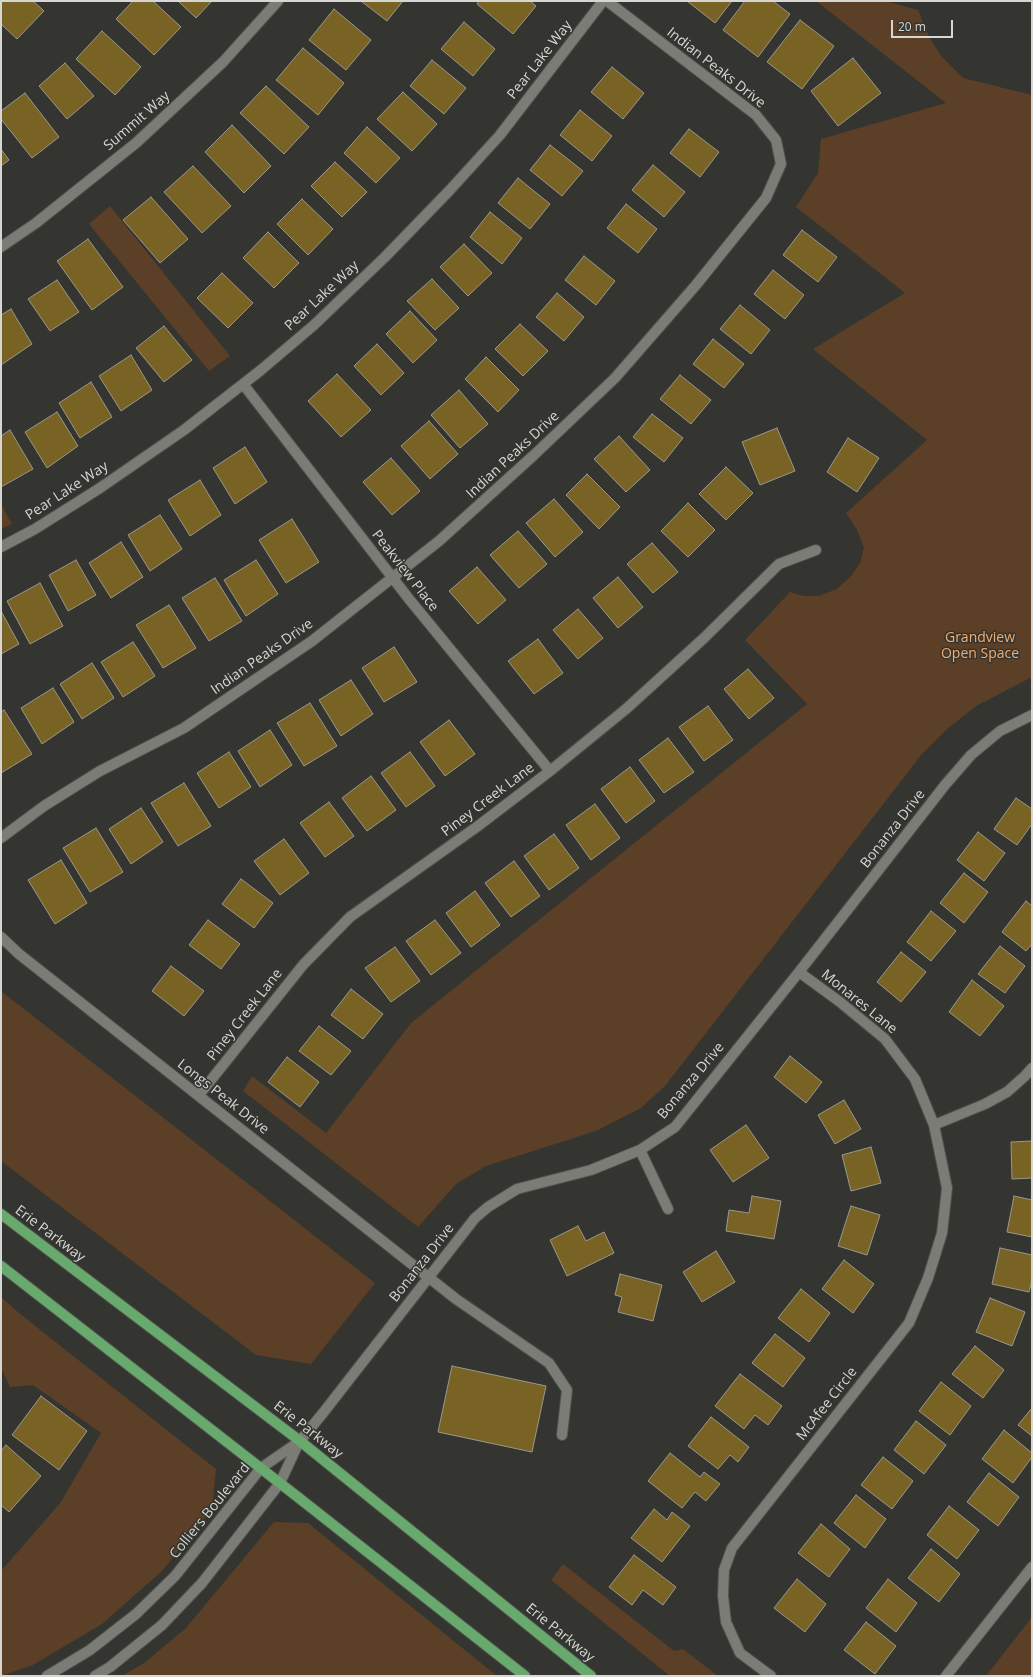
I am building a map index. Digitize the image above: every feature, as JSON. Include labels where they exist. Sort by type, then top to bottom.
[{"type":"main road","name":"Erie Parkway","points":[[1,1214],[300,1441],[591,1676]]},
{"type":"main road","points":[[1,1266],[525,1676]]},
{"type":"street","name":"Summit Way","points":[[1,247],[36,223],[136,143],[223,62],[278,1]]},
{"type":"street","name":"Pear Lake Way","points":[[1,547],[35,529],[100,488],[184,430],[243,384],[314,325],[385,257],[449,191],[500,135],[603,1]]},
{"type":"street","name":"Indian Peaks Drive","points":[[1,838],[44,806],[100,771],[184,728],[312,641],[439,541],[534,456],[615,378],[696,285],[766,198],[781,164],[776,140],[756,115],[607,1]]},
{"type":"street","name":"Peakview Place","points":[[243,384],[392,577],[550,771]]},
{"type":"street","name":"Piney Creek Lane","points":[[199,1095],[303,965],[350,917],[478,826],[550,771],[626,709],[704,638],[779,564],[816,550]]},
{"type":"street","name":"Bonanza Drive","points":[[300,1441],[475,1218],[488,1207],[517,1189],[591,1170],[640,1150],[675,1127],[799,972],[944,785],[971,755],[1000,731],[1032,715]]},
{"type":"street","name":"Longs Peak Drive","points":[[1,937],[19,954],[456,1299],[549,1363],[567,1390],[562,1435]]},
{"type":"street","name":"Monares Lane","points":[[799,972],[840,1002],[885,1039],[915,1080],[934,1125]]},
{"type":"street","points":[[934,1125],[985,1104],[1007,1092],[1026,1076],[1032,1068]]},
{"type":"street","name":"McAfee Circle","points":[[771,1676],[740,1653],[726,1622],[723,1596],[724,1570],[732,1548],[909,1323],[928,1278],[942,1233],[947,1188],[934,1125]]},
{"type":"street","points":[[640,1150],[668,1209]]},
{"type":"street","points":[[95,1676],[110,1667],[167,1620],[202,1583],[280,1483],[300,1441]]},
{"type":"street","name":"Colliers Boulevard","points":[[47,1676],[96,1646],[136,1614],[170,1582],[210,1534],[261,1468],[300,1441]]},
{"type":"street","points":[[946,1676],[1032,1567]]},
{"type":"green space","name":"Grandview Open Space","points":[[816,1],[886,1],[918,10],[929,37],[942,57],[963,78],[1032,95],[1032,677],[976,706],[945,731],[922,754],[665,1086],[641,1108],[596,1131],[486,1166],[456,1184],[418,1227],[243,1091],[252,1076],[326,1133],[411,1023],[807,704],[745,640],[790,592],[804,596],[819,596],[837,589],[851,576],[860,563],[864,548],[857,530],[846,513],[927,440],[813,349],[905,293],[796,207],[818,173],[821,139],[946,103]]},
{"type":"green space","points":[[110,206],[230,356],[209,371],[89,224]]},
{"type":"green space","points":[[1,504],[12,524],[1,529]]},
{"type":"green space","points":[[1,991],[375,1283],[311,1364],[256,1355],[1,1161]]},
{"type":"green space","points":[[1,1297],[19,1313],[216,1469],[212,1509],[162,1571],[102,1624],[33,1665],[1,1676],[1,1571],[61,1502],[101,1433],[33,1385],[10,1387],[1,1368]]},
{"type":"green space","points":[[274,1522],[308,1523],[497,1676],[122,1676],[144,1663],[186,1628]]},
{"type":"green space","points":[[563,1564],[674,1651],[683,1649],[718,1676],[670,1676],[551,1580]]},
{"type":"green space","points":[[1032,1617],[1032,1676],[986,1676]]},
{"type":"building","points":[[1,1],[33,1],[44,11],[17,39],[1,24]]},
{"type":"building","points":[[133,1],[153,1],[181,27],[154,55],[116,19]]},
{"type":"building","points":[[178,1],[212,1],[196,18]]},
{"type":"building","points":[[361,1],[403,1],[387,21]]},
{"type":"building","points":[[479,1],[530,1],[536,6],[513,34],[477,4]]},
{"type":"building","points":[[687,1],[732,1],[715,23]]},
{"type":"building","points":[[745,1],[773,1],[790,14],[758,57],[723,30]]},
{"type":"building","points":[[334,9],[371,40],[346,70],[309,40]]},
{"type":"building","points":[[800,20],[834,46],[802,89],[767,62]]},
{"type":"building","points":[[464,22],[495,49],[473,76],[441,49]]},
{"type":"building","points":[[102,31],[141,67],[115,95],[76,59]]},
{"type":"building","points":[[303,48],[344,83],[318,115],[276,80]]},
{"type":"building","points":[[853,58],[881,93],[838,126],[811,91]]},
{"type":"building","points":[[432,60],[466,88],[444,114],[410,86]]},
{"type":"building","points":[[65,63],[94,96],[67,119],[39,86]]},
{"type":"building","points":[[612,67],[644,93],[623,119],[591,92]]},
{"type":"building","points":[[266,86],[309,127],[284,154],[240,113]]},
{"type":"building","points":[[403,92],[437,124],[412,151],[377,119]]},
{"type":"building","points":[[25,93],[59,137],[32,158],[1,119],[1,111]]},
{"type":"building","points":[[580,110],[612,136],[592,161],[560,135]]},
{"type":"building","points":[[232,125],[271,166],[244,193],[205,152]]},
{"type":"building","points":[[367,127],[400,158],[376,183],[344,153]]},
{"type":"building","points":[[689,129],[719,152],[700,177],[670,153]]},
{"type":"building","points":[[550,145],[583,171],[562,196],[530,170]]},
{"type":"building","points":[[1,149],[9,160],[1,166]]},
{"type":"building","points":[[335,162],[367,192],[342,217],[311,186]]},
{"type":"building","points":[[653,165],[685,192],[664,217],[632,190]]},
{"type":"building","points":[[193,166],[231,206],[202,233],[164,192]]},
{"type":"building","points":[[518,178],[550,204],[530,229],[498,203]]},
{"type":"building","points":[[151,197],[188,239],[160,263],[123,220]]},
{"type":"building","points":[[302,199],[333,229],[308,255],[277,224]]},
{"type":"building","points":[[626,204],[657,229],[638,253],[607,228]]},
{"type":"building","points":[[490,212],[522,238],[502,264],[470,237]]},
{"type":"building","points":[[802,230],[837,257],[818,282],[783,255]]},
{"type":"building","points":[[268,232],[299,263],[274,288],[243,258]]},
{"type":"building","points":[[88,239],[123,287],[92,310],[57,261]]},
{"type":"building","points":[[464,244],[492,273],[468,296],[440,267]]},
{"type":"building","points":[[584,256],[615,281],[596,305],[565,280]]},
{"type":"building","points":[[773,270],[804,295],[785,319],[754,294]]},
{"type":"building","points":[[222,273],[253,303],[228,328],[197,298]]},
{"type":"building","points":[[432,279],[459,308],[435,330],[407,301]]},
{"type":"building","points":[[57,280],[79,312],[50,331],[28,299]]},
{"type":"building","points":[[557,293],[584,317],[564,341],[536,317]]},
{"type":"building","points":[[740,305],[770,330],[751,354],[720,329]]},
{"type":"building","points":[[11,309],[32,344],[1,365],[1,315]]},
{"type":"building","points":[[410,311],[437,340],[413,363],[386,334]]},
{"type":"building","points":[[520,324],[548,351],[523,376],[495,349]]},
{"type":"building","points":[[164,326],[192,360],[164,382],[136,348]]},
{"type":"building","points":[[713,339],[744,364],[724,388],[693,364]]},
{"type":"building","points":[[377,344],[404,373],[381,395],[354,366]]},
{"type":"building","points":[[131,355],[152,390],[121,411],[99,376]]},
{"type":"building","points":[[486,357],[519,390],[498,412],[465,379]]},
{"type":"building","points":[[337,374],[371,410],[341,437],[308,401]]},
{"type":"building","points":[[680,375],[711,400],[691,424],[660,399]]},
{"type":"building","points":[[91,382],[112,417],[80,438],[59,403]]},
{"type":"building","points":[[459,390],[488,424],[460,448],[431,415]]},
{"type":"building","points":[[57,412],[78,446],[47,468],[25,432]]},
{"type":"building","points":[[652,414],[683,438],[664,462],[633,437]]},
{"type":"building","points":[[429,421],[458,454],[430,479],[401,446]]},
{"type":"building","points":[[777,428],[795,471],[760,485],[742,442]]},
{"type":"building","points":[[10,430],[33,469],[1,487],[1,436]]},
{"type":"building","points":[[619,436],[650,470],[626,492],[594,459]]},
{"type":"building","points":[[848,438],[879,458],[857,492],[827,472]]},
{"type":"building","points":[[245,447],[267,482],[235,504],[213,468]]},
{"type":"building","points":[[391,458],[420,491],[392,515],[363,482]]},
{"type":"building","points":[[726,467],[753,493],[726,520],[699,494]]},
{"type":"building","points":[[587,474],[620,507],[599,529],[566,495]]},
{"type":"building","points":[[200,480],[221,515],[190,536],[168,500]]},
{"type":"building","points":[[554,499],[583,532],[555,557],[526,523]]},
{"type":"building","points":[[688,503],[715,530],[688,557],[661,531]]},
{"type":"building","points":[[160,515],[182,549],[150,571],[128,535]]},
{"type":"building","points":[[292,519],[319,562],[286,583],[259,540]]},
{"type":"building","points":[[518,531],[547,564],[519,588],[490,555]]},
{"type":"building","points":[[121,542],[143,577],[111,598],[89,563]]},
{"type":"building","points":[[652,543],[678,572],[653,593],[627,564]]},
{"type":"building","points":[[76,560],[96,595],[68,611],[49,575]]},
{"type":"building","points":[[256,560],[278,594],[246,616],[224,580]]},
{"type":"building","points":[[477,567],[506,600],[478,624],[449,591]]},
{"type":"building","points":[[618,577],[643,607],[618,628],[593,598]]},
{"type":"building","points":[[215,578],[242,621],[209,641],[182,598]]},
{"type":"building","points":[[40,583],[63,626],[30,644],[7,601]]},
{"type":"building","points":[[169,605],[196,648],[163,668],[136,625]]},
{"type":"building","points":[[578,609],[603,638],[578,659],[553,630]]},
{"type":"building","points":[[1,611],[19,644],[1,654]]},
{"type":"building","points":[[538,639],[563,673],[534,694],[508,661]]},
{"type":"building","points":[[133,642],[155,676],[123,697],[101,662]]},
{"type":"building","points":[[394,647],[417,682],[384,702],[362,668]]},
{"type":"building","points":[[92,663],[114,698],[82,719],[60,684]]},
{"type":"building","points":[[748,669],[774,698],[749,719],[724,689]]},
{"type":"building","points":[[351,680],[373,714],[341,736],[319,700]]},
{"type":"building","points":[[53,688],[74,722],[42,744],[21,708]]},
{"type":"building","points":[[310,703],[337,746],[304,766],[277,723]]},
{"type":"building","points":[[708,706],[733,740],[704,761],[679,727]]},
{"type":"building","points":[[4,710],[32,754],[1,773],[1,712]]},
{"type":"building","points":[[449,720],[475,754],[445,776],[420,742]]},
{"type":"building","points":[[270,730],[292,765],[260,787],[238,751]]},
{"type":"building","points":[[668,738],[694,772],[664,793],[639,760]]},
{"type":"building","points":[[229,752],[251,787],[219,808],[197,773]]},
{"type":"building","points":[[410,752],[435,786],[406,807],[381,773]]},
{"type":"building","points":[[630,767],[655,801],[626,823],[601,789]]},
{"type":"building","points":[[371,776],[396,810],[367,831],[342,798]]},
{"type":"building","points":[[184,783],[211,826],[178,846],[151,803]]},
{"type":"building","points":[[1016,798],[1032,809],[1032,824],[1017,845],[994,829]]},
{"type":"building","points":[[329,802],[354,836],[325,857],[300,823]]},
{"type":"building","points":[[595,804],[620,838],[591,860],[566,825]]},
{"type":"building","points":[[141,808],[163,842],[131,864],[109,829]]},
{"type":"building","points":[[96,828],[123,872],[90,892],[63,848]]},
{"type":"building","points":[[978,832],[1005,853],[984,881],[957,860]]},
{"type":"building","points":[[554,834],[579,868],[549,890],[524,856]]},
{"type":"building","points":[[284,839],[309,873],[280,895],[254,861]]},
{"type":"building","points":[[61,860],[87,903],[55,924],[28,880]]},
{"type":"building","points":[[514,861],[540,896],[511,917],[485,883]]},
{"type":"building","points":[[964,873],[988,892],[964,923],[940,903]]},
{"type":"building","points":[[241,879],[273,903],[254,928],[222,904]]},
{"type":"building","points":[[475,891],[500,925],[471,947],[446,913]]},
{"type":"building","points":[[1026,901],[1032,906],[1032,944],[1026,951],[1002,932]]},
{"type":"building","points":[[931,911],[956,931],[931,961],[907,942]]},
{"type":"building","points":[[208,920],[240,944],[221,969],[189,945]]},
{"type":"building","points":[[435,920],[461,953],[431,975],[406,941]]},
{"type":"building","points":[[1000,946],[1025,966],[1005,993],[978,974]]},
{"type":"building","points":[[395,947],[420,981],[391,1002],[365,968]]},
{"type":"building","points":[[901,952],[926,972],[901,1002],[877,982]]},
{"type":"building","points":[[171,966],[204,991],[184,1016],[152,991]]},
{"type":"building","points":[[972,980],[1004,1006],[980,1036],[949,1012]]},
{"type":"building","points":[[351,989],[383,1014],[363,1039],[331,1015]]},
{"type":"building","points":[[319,1026],[351,1051],[331,1075],[299,1051]]},
{"type":"building","points":[[790,1056],[822,1082],[806,1103],[774,1077]]},
{"type":"building","points":[[287,1057],[319,1082],[300,1107],[268,1082]]},
{"type":"building","points":[[844,1100],[861,1129],[835,1144],[818,1115]]},
{"type":"building","points":[[746,1125],[769,1158],[733,1182],[710,1150]]},
{"type":"building","points":[[1032,1141],[1032,1178],[1012,1179],[1011,1142]]},
{"type":"building","points":[[871,1147],[881,1183],[851,1191],[842,1155]]},
{"type":"building","points":[[752,1196],[781,1201],[774,1239],[726,1231],[729,1210],[749,1213]]},
{"type":"building","points":[[1014,1196],[1032,1200],[1032,1237],[1007,1232]]},
{"type":"building","points":[[851,1206],[880,1215],[867,1255],[838,1246]]},
{"type":"building","points":[[578,1226],[586,1241],[604,1232],[614,1253],[567,1276],[550,1240]]},
{"type":"building","points":[[1000,1248],[1032,1255],[1032,1280],[1029,1292],[992,1284]]},
{"type":"building","points":[[716,1251],[735,1282],[702,1302],[683,1272]]},
{"type":"building","points":[[844,1260],[874,1284],[853,1313],[822,1289]]},
{"type":"building","points":[[620,1274],[662,1285],[653,1321],[618,1312],[622,1297],[615,1295]]},
{"type":"building","points":[[801,1289],[830,1313],[809,1342],[778,1318]]},
{"type":"building","points":[[990,1298],[1025,1312],[1012,1346],[976,1332]]},
{"type":"building","points":[[775,1334],[805,1358],[783,1387],[752,1363]]},
{"type":"building","points":[[975,1346],[1004,1370],[983,1398],[952,1374]]},
{"type":"building","points":[[452,1366],[546,1386],[532,1452],[438,1432]]},
{"type":"building","points":[[740,1374],[782,1406],[768,1425],[755,1415],[744,1429],[715,1406]]},
{"type":"building","points":[[941,1382],[971,1406],[950,1435],[919,1411]]},
{"type":"building","points":[[41,1396],[87,1431],[59,1470],[12,1435]]},
{"type":"building","points":[[1032,1408],[1032,1436],[1018,1425]]},
{"type":"building","points":[[711,1417],[749,1447],[738,1462],[730,1455],[718,1469],[688,1446]]},
{"type":"building","points":[[916,1421],[946,1445],[924,1474],[894,1450]]},
{"type":"building","points":[[1004,1430],[1032,1453],[1032,1457],[1013,1483],[982,1459]]},
{"type":"building","points":[[6,1445],[41,1476],[9,1512],[1,1505],[1,1451]]},
{"type":"building","points":[[670,1453],[700,1477],[704,1472],[720,1484],[706,1501],[695,1492],[682,1508],[648,1481]]},
{"type":"building","points":[[883,1457],[913,1481],[892,1509],[861,1485]]},
{"type":"building","points":[[989,1473],[1019,1497],[998,1526],[967,1502]]},
{"type":"building","points":[[856,1495],[886,1519],[865,1548],[834,1523]]},
{"type":"building","points":[[949,1506],[979,1530],[957,1559],[927,1535]]},
{"type":"building","points":[[654,1509],[667,1520],[672,1512],[690,1526],[662,1562],[631,1538]]},
{"type":"building","points":[[821,1524],[850,1549],[829,1577],[798,1553]]},
{"type":"building","points":[[931,1549],[960,1574],[939,1602],[908,1578]]},
{"type":"building","points":[[634,1555],[676,1587],[663,1605],[643,1590],[632,1605],[609,1587]]},
{"type":"building","points":[[797,1579],[826,1604],[805,1632],[774,1608]]},
{"type":"building","points":[[888,1579],[917,1603],[896,1632],[866,1608]]},
{"type":"building","points":[[866,1622],[896,1646],[875,1674],[844,1650]]}]
